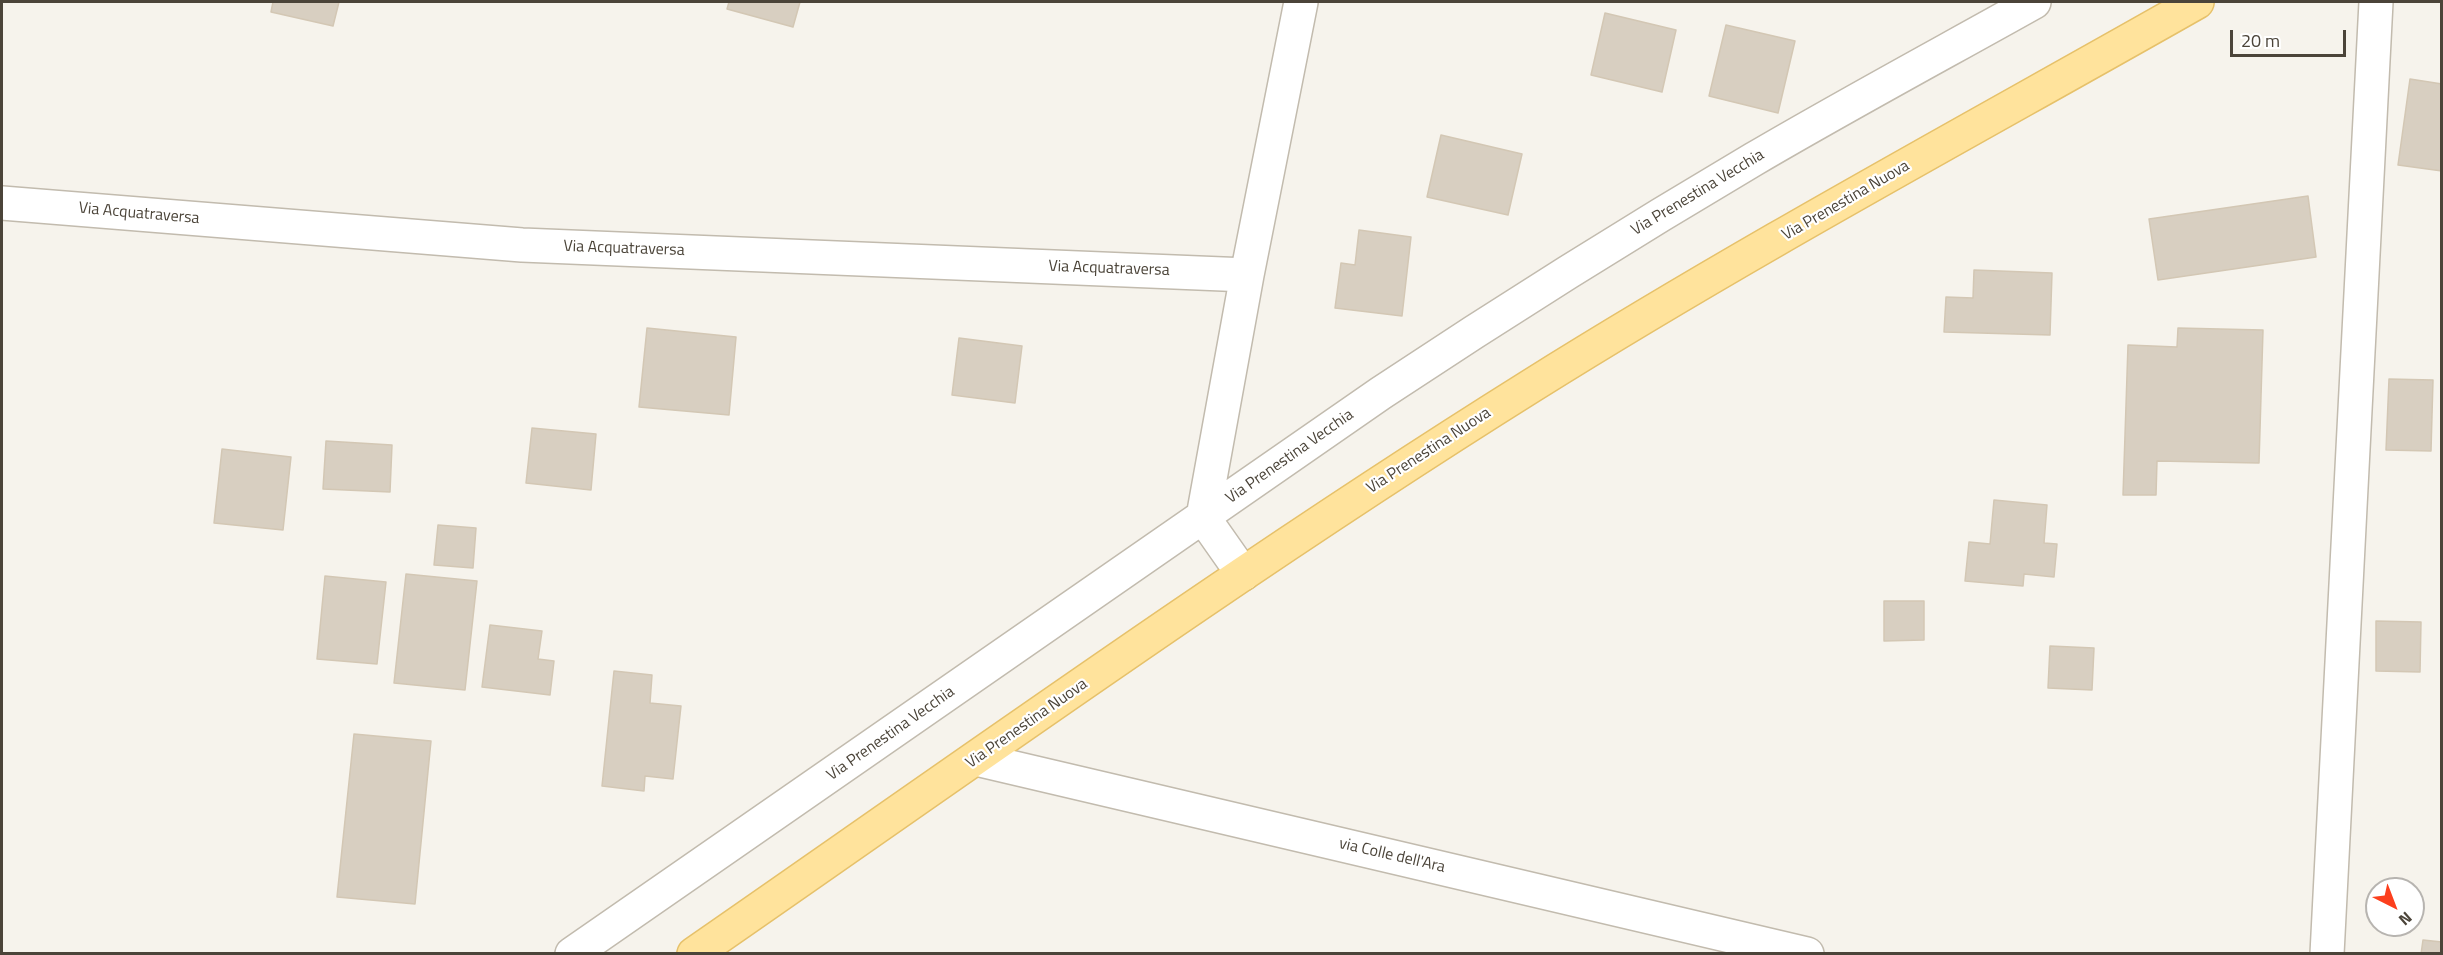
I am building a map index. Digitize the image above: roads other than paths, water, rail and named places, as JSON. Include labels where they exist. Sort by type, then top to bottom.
[{"type":"main road","name":"Via Prenestina Nuova","points":[[694,954],[1244,574],[1432,450],[1724,270],[2198,2]]},
{"type":"street","points":[[1244,574],[1203,517],[1300,2]]},
{"type":"street","name":"Via Prenestina Vecchia","points":[[572,954],[1381,393],[1568,271],[1756,158],[2034,2]]},
{"type":"street","points":[[2327,954],[2376,2]]},
{"type":"street","name":"Via Acquatraversa","points":[[2,203],[522,245],[1247,274]]},
{"type":"street","name":"via Colle dell'Ara","points":[[976,759],[1807,954]]}]
